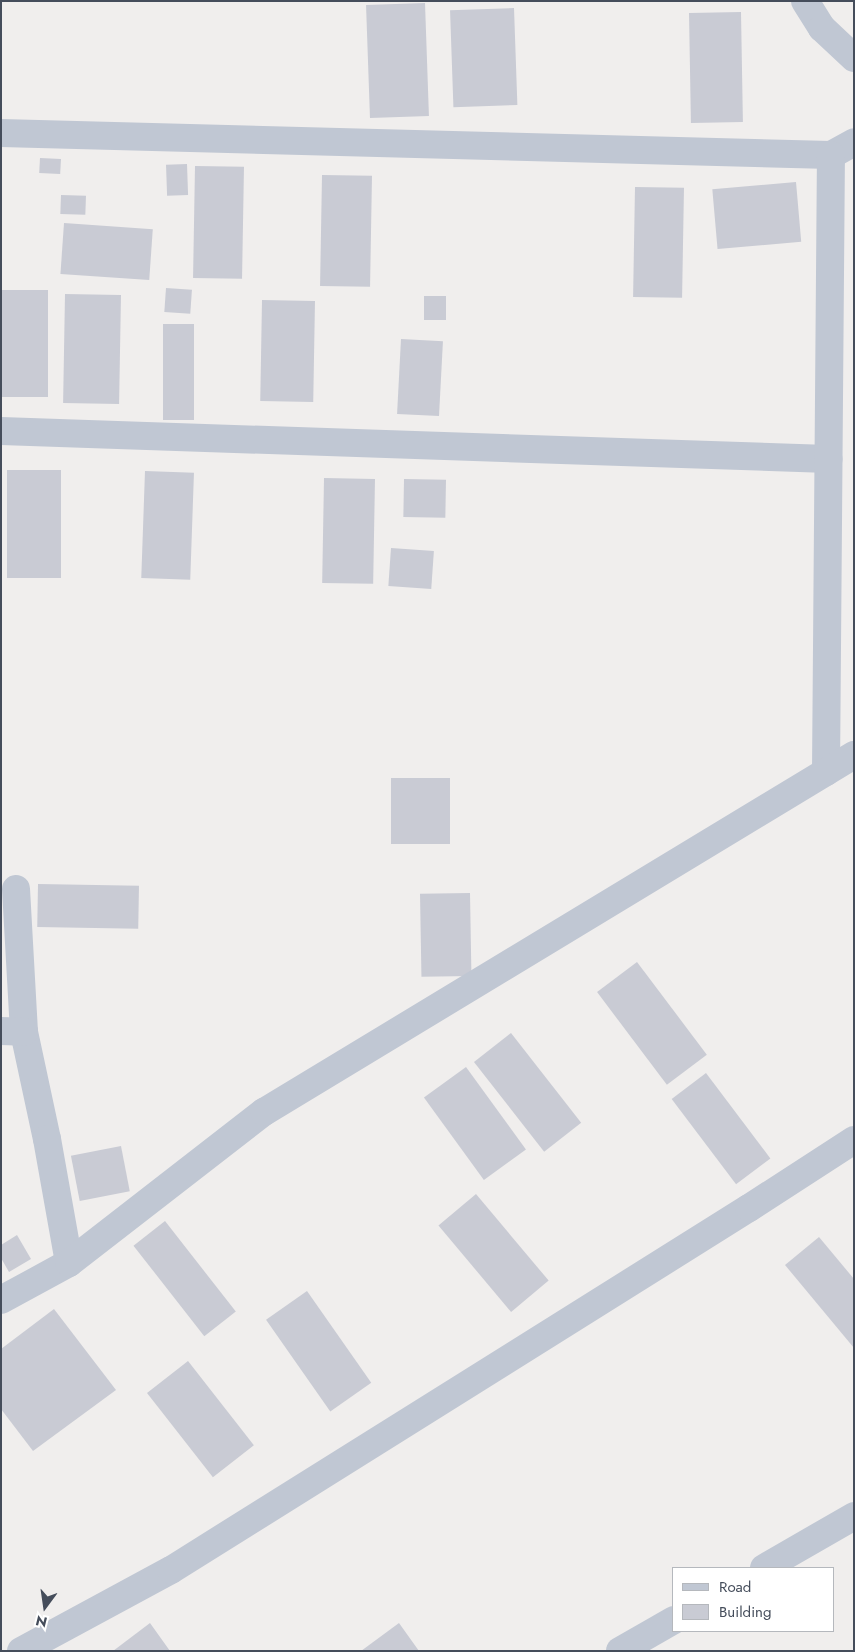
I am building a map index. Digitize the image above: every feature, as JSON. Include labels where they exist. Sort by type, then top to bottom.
[{"type":"street","points":[[805,1],[822,28],[854,58]]},
{"type":"street","points":[[1,133],[842,148],[829,459],[826,772]]},
{"type":"street","points":[[1,431],[829,459]]},
{"type":"street","points":[[1,1300],[69,1263],[264,1112],[854,755]]},
{"type":"street","points":[[16,889],[13,1032],[47,1138],[69,1263]]},
{"type":"street","points":[[21,1651],[171,1570],[749,1208],[854,1140]]},
{"type":"street","points":[[766,1567],[854,1516]]},
{"type":"street","points":[[620,1651],[672,1621]]},
{"type":"building","points":[[425,3],[429,116],[370,118],[366,5]]},
{"type":"building","points":[[514,8],[517,105],[453,107],[450,10]]},
{"type":"building","points":[[741,12],[743,122],[691,123],[689,13]]},
{"type":"building","points":[[40,158],[61,159],[60,174],[39,173]]},
{"type":"building","points":[[187,164],[188,195],[167,196],[166,165]]},
{"type":"building","points":[[195,166],[244,167],[242,279],[193,278]]},
{"type":"building","points":[[322,175],[372,176],[370,287],[320,286]]},
{"type":"building","points":[[796,182],[801,242],[718,249],[712,189]]},
{"type":"building","points":[[635,187],[684,188],[682,298],[633,297]]},
{"type":"building","points":[[61,195],[86,196],[85,215],[60,214]]},
{"type":"building","points":[[64,223],[153,229],[149,280],[60,274]]},
{"type":"building","points":[[166,288],[192,290],[190,314],[164,312]]},
{"type":"building","points":[[1,290],[48,290],[48,397],[1,397]]},
{"type":"building","points":[[65,294],[121,295],[119,404],[63,403]]},
{"type":"building","points":[[424,296],[446,296],[446,320],[424,320]]},
{"type":"building","points":[[262,300],[315,301],[313,402],[260,401]]},
{"type":"building","points":[[163,324],[194,324],[194,420],[163,420]]},
{"type":"building","points":[[401,339],[443,341],[439,416],[397,414]]},
{"type":"building","points":[[7,470],[61,470],[61,578],[7,578]]},
{"type":"building","points":[[145,471],[194,473],[190,580],[141,578]]},
{"type":"building","points":[[324,478],[375,479],[373,584],[322,583]]},
{"type":"building","points":[[404,479],[446,480],[445,518],[403,517]]},
{"type":"building","points":[[391,548],[434,551],[431,589],[388,586]]},
{"type":"building","points":[[391,778],[450,778],[450,844],[391,844]]},
{"type":"building","points":[[38,884],[139,886],[138,929],[37,927]]},
{"type":"building","points":[[470,893],[471,976],[421,977],[420,894]]},
{"type":"building","points":[[637,962],[707,1055],[667,1085],[597,992]]},
{"type":"building","points":[[511,1033],[581,1123],[544,1152],[474,1062]]},
{"type":"building","points":[[466,1067],[526,1150],[484,1180],[424,1098]]},
{"type":"building","points":[[706,1073],[770,1158],[736,1184],[672,1099]]},
{"type":"building","points":[[121,1146],[130,1191],[80,1201],[71,1156]]},
{"type":"building","points":[[476,1194],[549,1281],[511,1312],[438,1225]]},
{"type":"building","points":[[165,1221],[236,1312],[204,1336],[133,1246]]},
{"type":"building","points":[[17,1235],[31,1259],[9,1272],[1,1258],[1,1245]]},
{"type":"building","points":[[819,1237],[854,1279],[854,1348],[785,1265]]},
{"type":"building","points":[[307,1291],[371,1383],[330,1411],[266,1320]]},
{"type":"building","points":[[54,1309],[116,1390],[33,1451],[1,1409],[1,1349]]},
{"type":"building","points":[[188,1361],[254,1445],[213,1477],[147,1393]]},
{"type":"building","points":[[150,1623],[170,1651],[113,1651]]},
{"type":"building","points":[[399,1623],[419,1651],[361,1651]]}]
